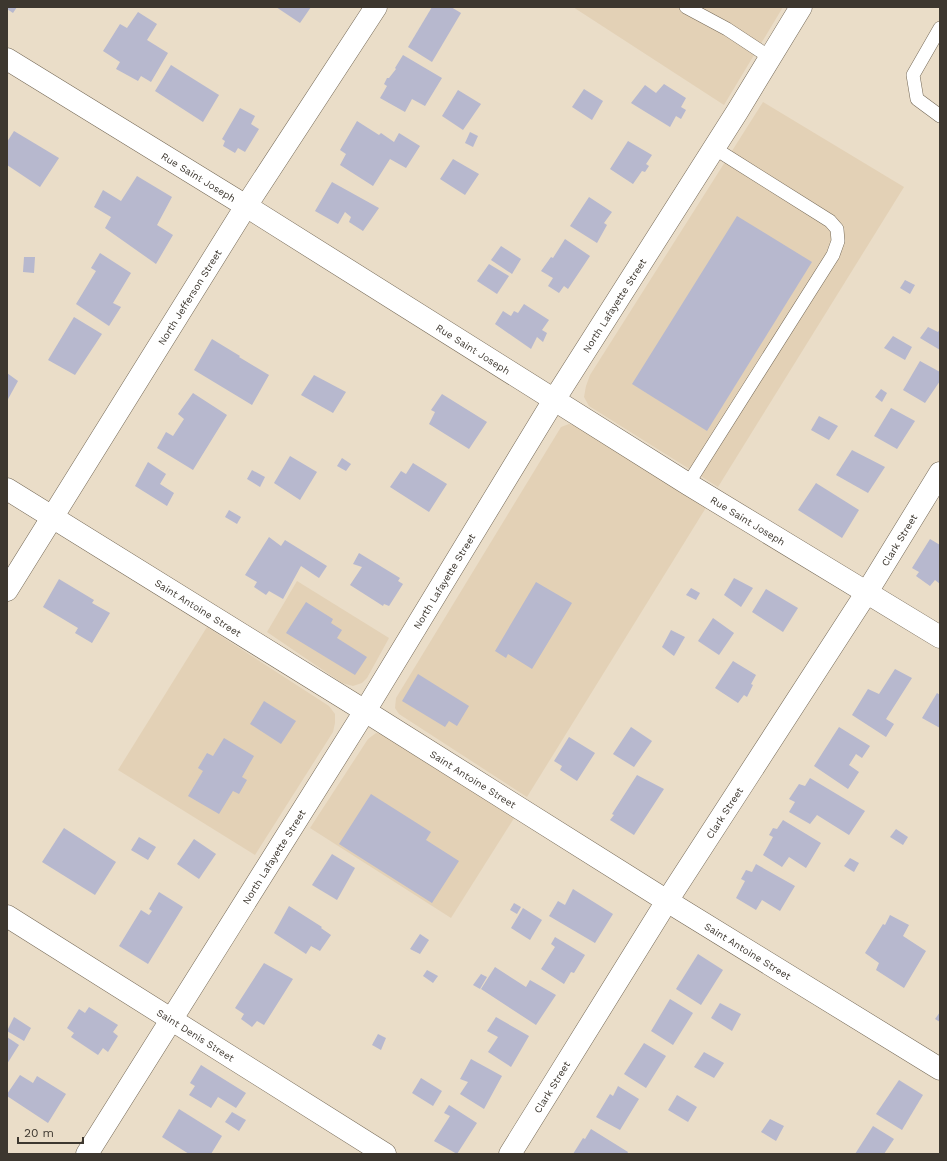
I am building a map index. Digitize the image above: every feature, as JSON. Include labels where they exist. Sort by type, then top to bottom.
[{"type":"street","name":"North Jefferson Street","points":[[7,590],[246,206],[376,7]]},
{"type":"street","name":"North Lafayette Street","points":[[87,1154],[365,711],[554,400],[771,58],[801,7]]},
{"type":"street","name":"Rue Saint Joseph","points":[[7,59],[246,206],[688,484],[940,637]]},
{"type":"street","name":"Clark Street","points":[[510,1154],[667,901],[867,592],[940,473]]},
{"type":"street","name":"Saint Antoine Street","points":[[7,489],[365,711],[667,901],[940,1069]]},
{"type":"street","name":"Saint Denis Street","points":[[7,916],[385,1154]]},
{"type":"lane","points":[[686,7],[727,29],[771,58]]},
{"type":"lane","points":[[940,28],[913,75],[917,99],[940,116]]},
{"type":"lane","points":[[688,484],[833,255],[838,241],[838,229],[830,221],[714,148]]},
{"type":"shaded area","points":[[573,7],[783,7],[724,105]]},
{"type":"shaded area","points":[[763,102],[904,187],[718,487],[589,406],[584,397],[590,375]]},
{"type":"shaded area","points":[[569,424],[578,426],[707,506],[527,797],[399,714],[395,708],[396,698],[561,427]]},
{"type":"shaded area","points":[[297,581],[389,638],[367,678],[362,683],[353,686],[342,683],[267,632]]},
{"type":"shaded area","points":[[207,627],[329,706],[335,714],[333,732],[255,855],[118,770]]},
{"type":"shaded area","points":[[376,733],[386,735],[516,815],[451,918],[310,828],[368,739]]},
{"type":"building","points":[[7,7],[17,7],[13,13],[7,9]]},
{"type":"building","points":[[276,7],[311,7],[300,23]]},
{"type":"building","points":[[432,7],[451,7],[461,13],[432,62],[408,47]]},
{"type":"building","points":[[138,12],[157,24],[147,40],[168,53],[151,82],[141,76],[138,81],[116,69],[120,62],[103,51],[120,24],[127,28]]},
{"type":"building","points":[[403,55],[442,78],[425,106],[412,99],[405,112],[380,98],[387,86],[384,84],[387,78],[389,78],[396,69],[395,68]]},
{"type":"building","points":[[171,65],[219,95],[203,122],[155,91]]},
{"type":"building","points":[[664,84],[686,98],[681,107],[686,110],[681,119],[676,116],[670,127],[631,103],[645,85],[656,93]]},
{"type":"building","points":[[584,89],[603,101],[592,120],[572,107]]},
{"type":"building","points":[[458,90],[481,104],[463,130],[442,116]]},
{"type":"building","points":[[240,108],[255,116],[251,124],[259,129],[245,152],[238,148],[235,153],[223,146],[225,141],[222,139]]},
{"type":"building","points":[[357,121],[379,135],[381,133],[394,142],[399,133],[420,146],[406,168],[390,159],[373,186],[340,165],[346,154],[340,150]]},
{"type":"building","points":[[14,131],[59,158],[40,187],[7,165],[7,142]]},
{"type":"building","points":[[470,132],[478,136],[473,147],[465,143]]},
{"type":"building","points":[[628,141],[652,155],[646,164],[649,166],[645,172],[642,171],[633,184],[610,169]]},
{"type":"building","points":[[453,159],[479,174],[465,195],[440,179]]},
{"type":"building","points":[[137,176],[172,197],[157,225],[173,235],[156,264],[105,228],[111,217],[94,207],[103,190],[121,201]]},
{"type":"building","points":[[332,182],[379,208],[363,231],[349,222],[351,217],[345,212],[338,224],[315,211]]},
{"type":"building","points":[[589,197],[612,212],[604,223],[607,225],[597,243],[570,226]]},
{"type":"building","points":[[737,216],[812,262],[707,431],[632,384]]},
{"type":"building","points":[[565,239],[590,256],[568,289],[564,286],[559,293],[548,286],[553,278],[541,271],[551,257],[553,258]]},
{"type":"building","points":[[501,246],[521,259],[512,274],[491,260]]},
{"type":"building","points":[[100,253],[131,273],[113,303],[121,307],[109,326],[76,304],[96,271],[91,268]]},
{"type":"building","points":[[24,257],[35,257],[34,273],[23,272]]},
{"type":"building","points":[[489,264],[509,276],[497,294],[477,281]]},
{"type":"building","points":[[905,280],[915,285],[910,294],[900,288]]},
{"type":"building","points":[[524,304],[549,320],[542,330],[547,333],[543,342],[537,337],[531,349],[495,324],[503,311],[511,316],[514,311],[518,313]]},
{"type":"building","points":[[74,317],[102,334],[75,375],[48,360]]},
{"type":"building","points":[[928,327],[938,332],[940,329],[940,350],[920,338]]},
{"type":"building","points":[[893,336],[912,347],[905,360],[884,348]]},
{"type":"building","points":[[212,339],[269,375],[252,405],[194,370]]},
{"type":"building","points":[[920,361],[940,372],[940,381],[925,403],[903,390]]},
{"type":"building","points":[[7,373],[18,381],[7,401]]},
{"type":"building","points":[[314,375],[346,392],[333,413],[301,395]]},
{"type":"building","points":[[881,389],[887,393],[882,402],[875,397]]},
{"type":"building","points":[[193,393],[227,415],[193,470],[157,448],[166,432],[173,436],[184,419],[178,414]]},
{"type":"building","points":[[442,394],[487,422],[469,449],[429,424],[435,412],[431,410]]},
{"type":"building","points":[[891,408],[915,421],[897,449],[874,436]]},
{"type":"building","points":[[819,416],[838,426],[829,440],[811,430]]},
{"type":"building","points":[[852,450],[885,467],[868,493],[836,475]]},
{"type":"building","points":[[290,456],[317,472],[300,500],[274,483]]},
{"type":"building","points":[[342,458],[351,464],[346,471],[337,466]]},
{"type":"building","points":[[148,462],[166,474],[160,484],[174,493],[167,506],[135,486]]},
{"type":"building","points":[[413,463],[447,484],[429,512],[390,487],[401,471],[406,474]]},
{"type":"building","points":[[252,470],[265,477],[260,487],[247,479]]},
{"type":"building","points":[[816,483],[859,510],[842,538],[798,510]]},
{"type":"building","points":[[229,510],[241,517],[237,524],[225,517]]},
{"type":"building","points":[[269,537],[281,546],[285,540],[327,566],[319,578],[301,566],[283,599],[269,591],[266,595],[254,587],[257,582],[245,575]]},
{"type":"building","points":[[930,539],[940,545],[940,584],[935,580],[930,586],[916,576],[919,572],[912,568]]},
{"type":"building","points":[[359,553],[400,578],[398,581],[403,584],[389,606],[384,604],[383,606],[350,585],[362,567],[353,564]]},
{"type":"building","points":[[734,578],[753,588],[741,607],[724,595]]},
{"type":"building","points":[[59,579],[94,600],[92,603],[110,613],[92,643],[75,633],[78,628],[43,607]]},
{"type":"building","points":[[536,582],[572,603],[532,669],[508,654],[506,658],[495,651]]},
{"type":"building","points":[[691,588],[700,593],[696,600],[686,595]]},
{"type":"building","points":[[766,589],[798,608],[783,632],[752,612]]},
{"type":"building","points":[[306,602],[333,619],[331,623],[342,630],[337,638],[367,657],[355,675],[286,633]]},
{"type":"building","points":[[713,618],[734,633],[719,655],[698,641]]},
{"type":"building","points":[[671,630],[685,637],[674,656],[662,647]]},
{"type":"building","points":[[733,661],[756,675],[751,684],[753,685],[747,697],[744,695],[738,703],[715,688]]},
{"type":"building","points":[[895,669],[912,678],[886,719],[894,724],[886,737],[852,715],[868,689],[879,694]]},
{"type":"building","points":[[418,674],[469,706],[457,726],[449,721],[445,727],[402,701]]},
{"type":"building","points":[[937,693],[940,695],[940,728],[922,718]]},
{"type":"building","points":[[264,701],[296,721],[281,744],[250,724]]},
{"type":"building","points":[[631,727],[652,741],[634,767],[613,754]]},
{"type":"building","points":[[839,727],[870,746],[862,758],[856,754],[849,765],[859,772],[848,789],[814,766]]},
{"type":"building","points":[[569,737],[595,753],[577,781],[560,770],[562,766],[554,761]]},
{"type":"building","points":[[224,738],[254,756],[242,777],[247,780],[239,794],[233,791],[219,814],[188,796],[203,771],[198,768],[207,753],[213,756]]},
{"type":"building","points":[[637,775],[664,789],[634,835],[610,820],[614,815],[612,814]]},
{"type":"building","points":[[810,778],[865,811],[849,835],[817,815],[810,824],[789,812],[795,802],[789,799],[799,784],[805,786]]},
{"type":"building","points":[[371,794],[431,832],[426,840],[459,861],[432,903],[339,844]]},
{"type":"building","points":[[783,820],[821,843],[806,868],[789,857],[782,867],[763,855],[773,837],[769,835],[773,828],[777,829]]},
{"type":"building","points":[[64,828],[116,862],[95,895],[42,862]]},
{"type":"building","points":[[896,829],[908,837],[903,845],[890,837]]},
{"type":"building","points":[[139,837],[156,847],[148,860],[131,850]]},
{"type":"building","points":[[194,839],[216,854],[199,879],[177,864]]},
{"type":"building","points":[[332,854],[355,868],[337,900],[312,885]]},
{"type":"building","points":[[850,858],[859,863],[854,872],[844,866]]},
{"type":"building","points":[[756,864],[795,886],[780,911],[762,900],[756,910],[736,898],[745,881],[741,879],[746,870],[752,872]]},
{"type":"building","points":[[573,889],[613,914],[595,943],[549,916],[558,901],[565,905]]},
{"type":"building","points":[[159,892],[183,907],[148,964],[119,946],[141,910],[149,915],[152,911],[149,909]]},
{"type":"building","points":[[514,903],[521,907],[517,914],[510,910]]},
{"type":"building","points":[[289,906],[322,927],[321,928],[331,935],[320,951],[311,946],[306,954],[274,933]]},
{"type":"building","points":[[523,908],[542,920],[530,940],[511,928]]},
{"type":"building","points":[[890,915],[909,925],[903,936],[926,951],[904,988],[876,970],[879,963],[865,953],[883,924],[885,925]]},
{"type":"building","points":[[420,934],[429,940],[420,954],[410,949]]},
{"type":"building","points":[[555,937],[585,955],[574,973],[571,972],[564,984],[541,969],[555,947],[551,944]]},
{"type":"building","points":[[698,954],[723,970],[701,1005],[676,989]]},
{"type":"building","points":[[264,963],[293,979],[264,1025],[257,1021],[252,1027],[241,1019],[244,1014],[235,1008]]},
{"type":"building","points":[[495,967],[526,987],[530,980],[556,995],[536,1025],[481,989]]},
{"type":"building","points":[[427,970],[438,976],[433,983],[423,976]]},
{"type":"building","points":[[481,974],[487,977],[480,989],[473,985]]},
{"type":"building","points":[[670,999],[693,1013],[673,1045],[651,1031]]},
{"type":"building","points":[[720,1003],[741,1014],[732,1031],[711,1018]]},
{"type":"building","points":[[89,1007],[118,1025],[113,1032],[118,1036],[108,1052],[103,1048],[98,1055],[71,1037],[74,1033],[67,1028],[79,1009],[85,1013]]},
{"type":"building","points":[[940,1012],[940,1022],[935,1019]]},
{"type":"building","points":[[14,1017],[31,1028],[24,1041],[7,1031]]},
{"type":"building","points":[[496,1017],[529,1036],[511,1067],[488,1052],[498,1037],[487,1031]]},
{"type":"building","points":[[378,1034],[386,1038],[381,1050],[372,1045]]},
{"type":"building","points":[[7,1037],[19,1045],[7,1064]]},
{"type":"building","points":[[644,1043],[666,1056],[646,1088],[624,1074]]},
{"type":"building","points":[[704,1052],[724,1063],[714,1078],[694,1067]]},
{"type":"building","points":[[471,1059],[502,1076],[484,1109],[460,1094],[468,1082],[460,1079]]},
{"type":"building","points":[[201,1065],[246,1093],[236,1108],[218,1097],[211,1108],[189,1095],[195,1086],[190,1083]]},
{"type":"building","points":[[20,1075],[33,1083],[37,1076],[66,1094],[48,1123],[7,1096]]},
{"type":"building","points":[[421,1078],[442,1091],[433,1106],[412,1093]]},
{"type":"building","points":[[899,1080],[923,1095],[902,1130],[876,1114]]},
{"type":"building","points":[[618,1086],[639,1099],[620,1130],[596,1117],[610,1094],[613,1096]]},
{"type":"building","points":[[677,1095],[697,1107],[688,1122],[668,1110]]},
{"type":"building","points":[[449,1105],[477,1123],[457,1154],[434,1141],[450,1116],[444,1113]]},
{"type":"building","points":[[179,1109],[222,1136],[211,1154],[189,1154],[162,1137]]},
{"type":"building","points":[[232,1112],[246,1120],[239,1131],[225,1122]]},
{"type":"building","points":[[770,1119],[784,1126],[776,1141],[761,1132]]},
{"type":"building","points":[[873,1126],[894,1139],[884,1154],[855,1154]]},
{"type":"building","points":[[591,1129],[628,1152],[627,1154],[573,1154],[583,1138],[585,1139]]}]
